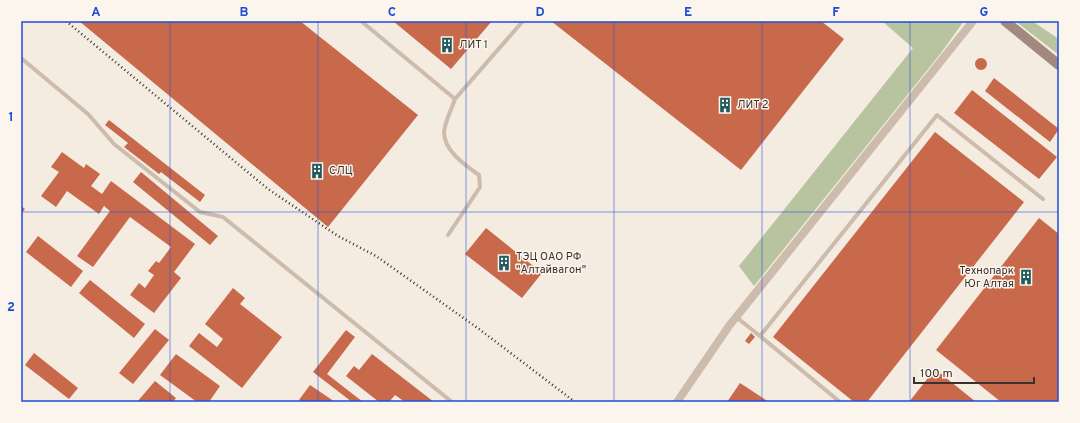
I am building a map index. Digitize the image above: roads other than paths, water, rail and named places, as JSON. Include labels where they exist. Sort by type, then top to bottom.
[{"type":"street","points":[[677,402],[736,317],[973,21]]},
{"type":"street","points":[[1005,21],[1059,65]]},
{"type":"lane","points":[[361,21],[455,99]]},
{"type":"lane","points":[[448,235],[480,187],[479,175],[456,158],[446,140],[444,131],[455,99],[523,21]]},
{"type":"lane","points":[[21,58],[88,114],[114,144],[200,212],[223,217],[452,402]]},
{"type":"lane","points":[[760,336],[937,115],[1043,199]]},
{"type":"lane","points":[[736,317],[840,402]]},
{"type":"railway","points":[[66,21],[268,189],[338,236],[376,256],[479,329],[575,402]]},
{"type":"place","name":"ЛИТ 1","points":[[447,45]]},
{"type":"place","name":"ЛИТ 2","points":[[725,105]]},
{"type":"place","name":"СЛЦ","points":[[317,171]]},
{"type":"place","name":"ТЭЦ ОАО РФ \"Алтайвагон\"","points":[[504,263]]},
{"type":"place","name":"Технопарк Юг Алтая","points":[[1026,277]]}]
